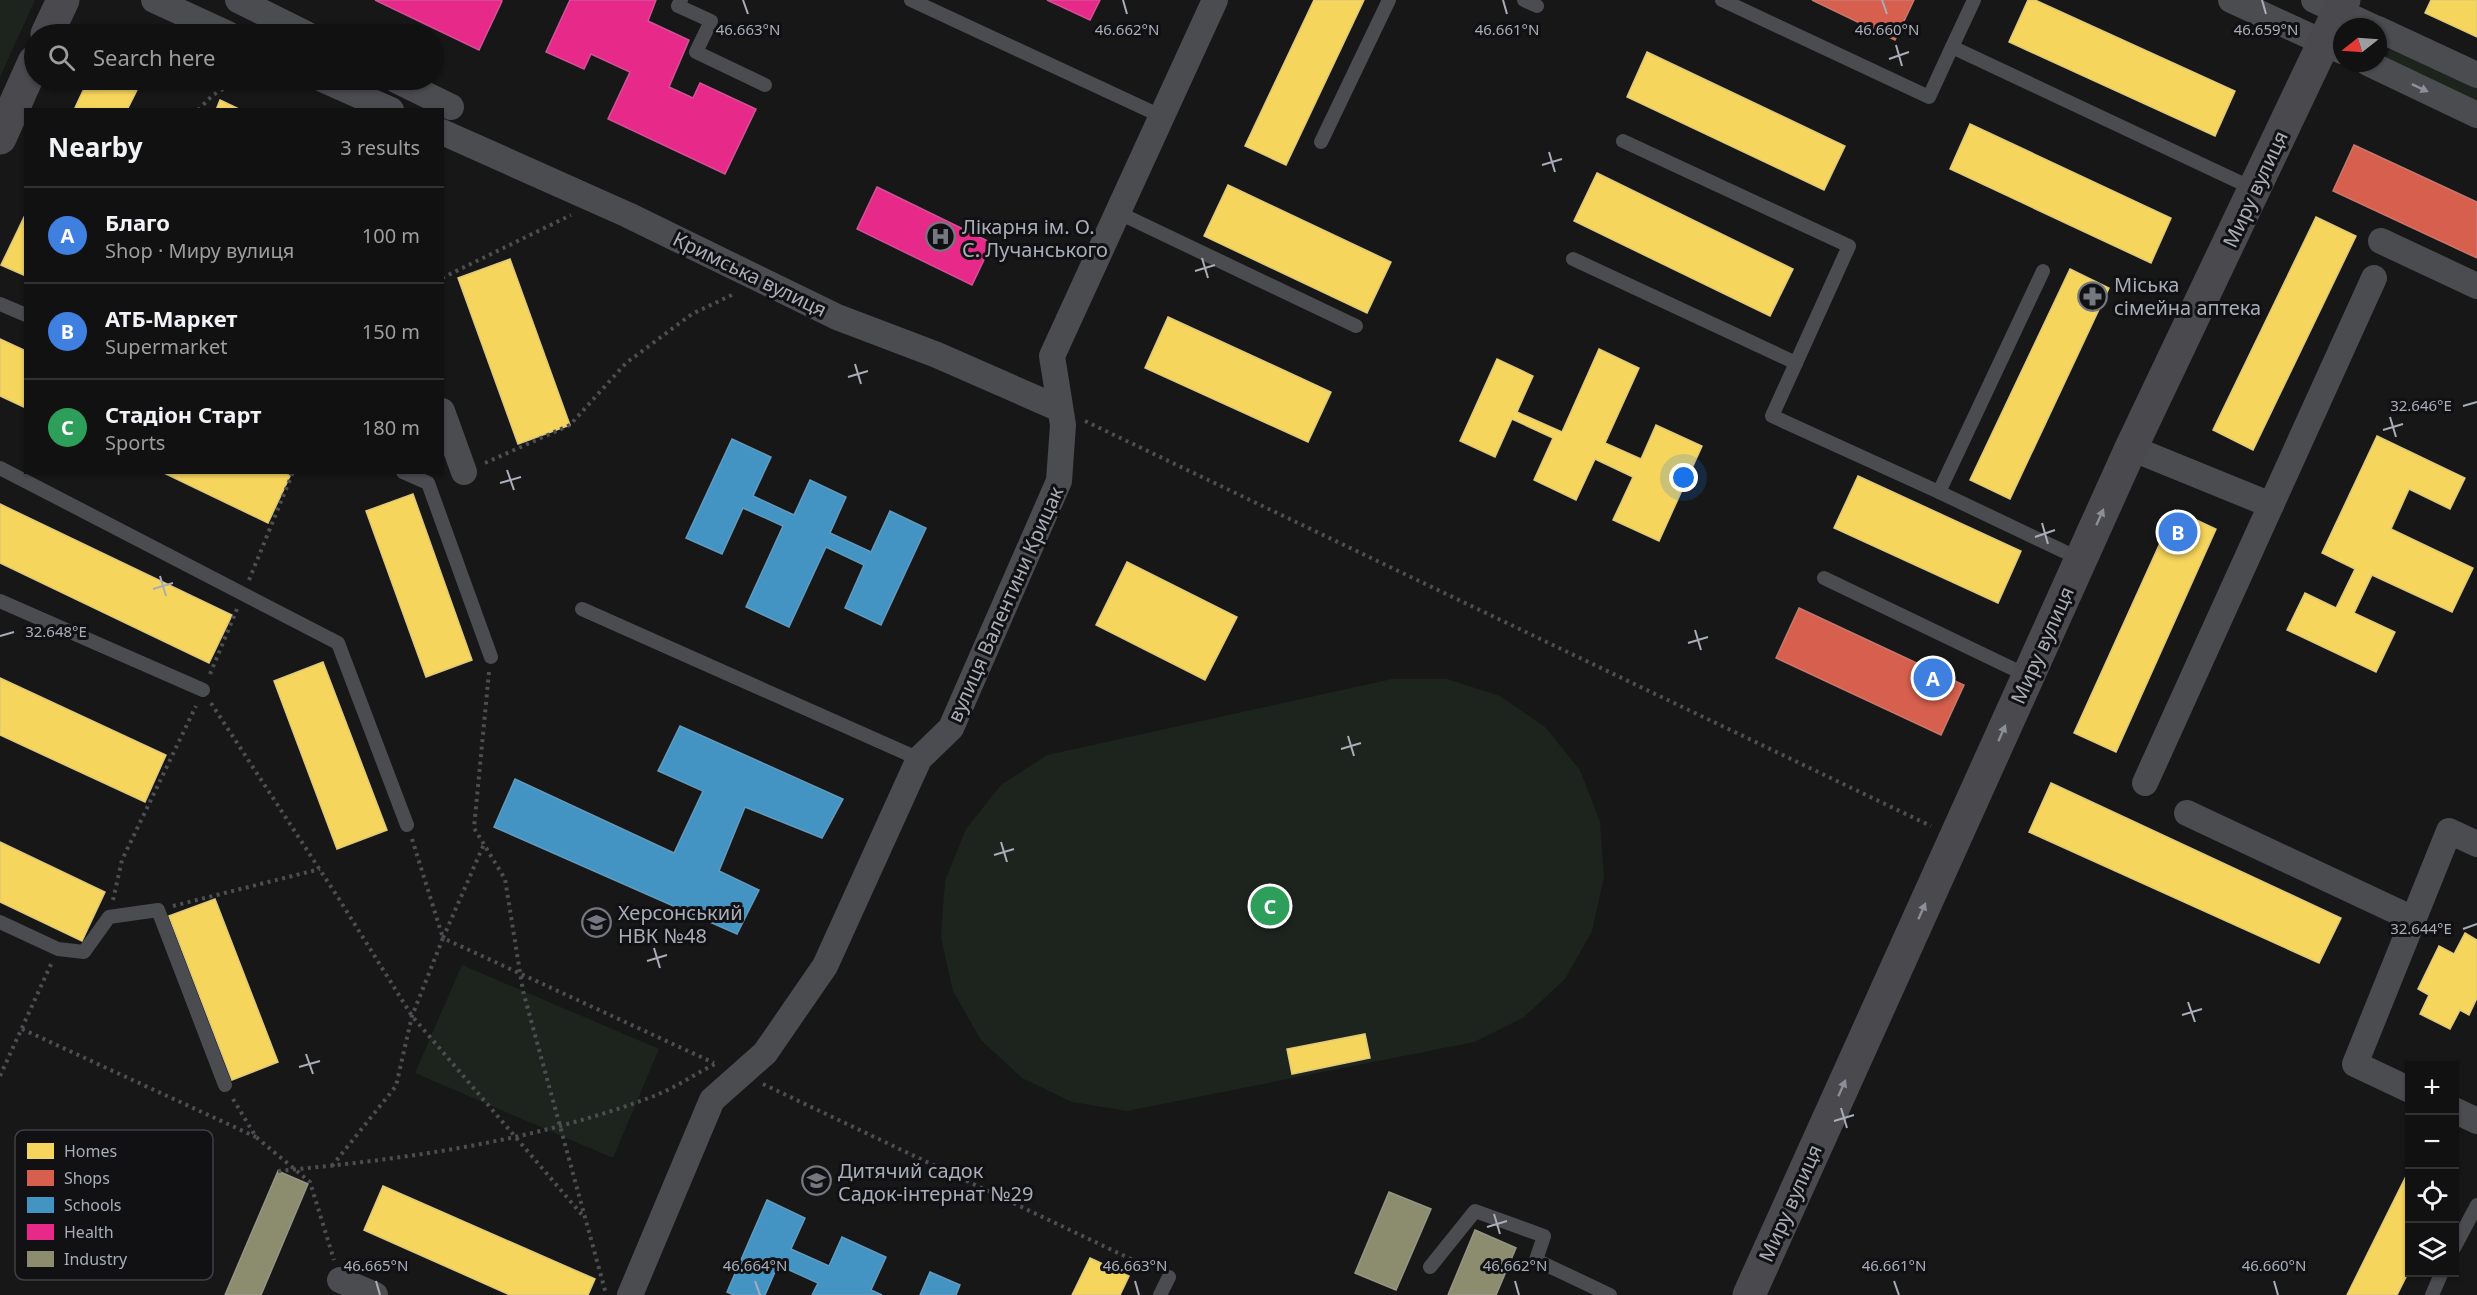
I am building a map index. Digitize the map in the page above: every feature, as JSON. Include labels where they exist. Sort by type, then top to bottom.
[{"type":"street","points":[[52,24],[63,0]]},
{"type":"street","points":[[154,0],[206,24]]},
{"type":"street","points":[[238,0],[286,24]]},
{"type":"street","name":"вулиця Валентини Крицак","points":[[630,1295],[712,1100],[765,1053],[825,966],[919,759],[951,728],[1059,481],[1063,425],[1052,356],[1215,0]]},
{"type":"street","points":[[2231,0],[2333,47]]},
{"type":"street","points":[[2332,4],[2357,18]]},
{"type":"street","name":"Миру вулиця","points":[[1749,1295],[2131,448],[2255,189],[2333,47],[2332,4]]},
{"type":"street","points":[[2387,33],[2477,75]]},
{"type":"street","points":[[2387,72],[2477,115]]},
{"type":"street","points":[[1,133],[24,84]]},
{"type":"street","points":[[346,90],[387,108]]},
{"type":"street","points":[[416,90],[451,107]]},
{"type":"street","name":"Кримська вулиця","points":[[444,133],[598,202],[837,316],[937,355],[1060,410]]},
{"type":"street","points":[[2381,242],[2477,286]]},
{"type":"street","points":[[2145,783],[2374,278]]},
{"type":"street","points":[[444,417],[464,472]]},
{"type":"street","points":[[2131,448],[2271,505]]},
{"type":"street","points":[[2187,813],[2413,919]]},
{"type":"street","points":[[2405,1087],[2355,1064],[2449,831],[2477,844]]},
{"type":"street","points":[[2459,1112],[2477,1121]]},
{"type":"street","points":[[340,1280],[375,1295]]},
{"type":"lane","points":[[681,0],[678,6],[711,21],[696,52],[765,84]]},
{"type":"lane","points":[[911,0],[1163,117]]},
{"type":"lane","points":[[1321,142],[1389,0]]},
{"type":"lane","points":[[1722,0],[1929,97],[1974,0]]},
{"type":"lane","points":[[1952,47],[2255,189]]},
{"type":"lane","points":[[1623,141],[1849,246],[1772,416],[1939,492],[2080,560]]},
{"type":"lane","points":[[1119,213],[1356,326]]},
{"type":"lane","points":[[1573,259],[1796,363]]},
{"type":"lane","points":[[1939,492],[2043,271]]},
{"type":"lane","points":[[0,304],[24,314]]},
{"type":"lane","points":[[0,468],[338,644],[407,825]]},
{"type":"lane","points":[[408,474],[428,483],[491,657]]},
{"type":"lane","points":[[1824,578],[2028,676]]},
{"type":"lane","points":[[0,601],[203,690]]},
{"type":"lane","points":[[582,609],[919,759]]},
{"type":"lane","points":[[0,922],[58,949],[84,952],[109,916],[158,910],[225,1085]]},
{"type":"lane","points":[[2459,1238],[2477,1204]]},
{"type":"lane","points":[[1430,1267],[1475,1211],[1544,1236],[1536,1260],[1610,1295]]},
{"type":"lane","points":[[1160,1295],[1169,1277]]},
{"type":"lane","points":[[2432,1295],[2440,1277]]},
{"type":"path","points":[[200,108],[221,90]]},
{"type":"path","points":[[444,277],[598,202]]},
{"type":"path","points":[[464,472],[570,425],[626,363],[692,314],[762,280]]},
{"type":"path","points":[[1060,410],[1955,838]]},
{"type":"path","points":[[491,657],[474,828],[505,879],[523,991],[606,1295]]},
{"type":"path","points":[[203,690],[321,869],[412,1016],[585,1218]]},
{"type":"path","points":[[407,825],[443,938],[741,1074],[1169,1277]]},
{"type":"path","points":[[332,1166],[396,1086],[412,1016],[483,844]]},
{"type":"path","points":[[158,910],[321,869]]},
{"type":"path","points":[[0,1076],[58,949]]},
{"type":"path","points":[[21,1029],[256,1137],[310,1182],[340,1280]]},
{"type":"path","points":[[278,1171],[441,1152],[516,1137],[655,1095],[715,1064]]},
{"type":"path","points":[[225,1085],[256,1137]]},
{"type":"shaded area","points":[[0,0],[35,0],[24,24],[0,77]]},
{"type":"shaded area","points":[[2391,46],[2477,86],[2477,102],[2387,60]]},
{"type":"shaded area","points":[[1392,679],[1447,679],[1500,696],[1545,727],[1580,770],[1600,822],[1604,877],[1592,931],[1565,979],[1524,1017],[1474,1042],[1127,1111],[1072,1102],[1022,1078],[981,1040],[953,991],[941,937],[945,881],[966,829],[1001,785],[1047,755]]},
{"type":"shaded area","points":[[462,965],[659,1049],[613,1158],[415,1073]]},
{"type":"building: Homes","points":[[1314,0],[1364,0],[1286,165],[1245,146]]},
{"type":"building: Homes","points":[[2028,0],[2035,0],[2235,91],[2215,136],[2009,42]]},
{"type":"building: Homes","points":[[2431,0],[2477,0],[2477,37],[2425,13]]},
{"type":"building: Homes","points":[[1647,52],[1845,146],[1824,190],[1627,97]]},
{"type":"building: Homes","points":[[83,90],[137,90],[128,108],[75,108]]},
{"type":"building: Homes","points":[[220,100],[237,108],[217,108]]},
{"type":"building: Homes","points":[[1970,124],[2171,218],[2151,263],[1950,169]]},
{"type":"building: Homes","points":[[1597,173],[1793,269],[1770,316],[1574,221]]},
{"type":"building: Homes","points":[[1228,185],[1391,262],[1367,313],[1204,236]]},
{"type":"building: Homes","points":[[24,217],[24,275],[1,265]]},
{"type":"building: Homes","points":[[2316,217],[2356,236],[2253,450],[2213,430]]},
{"type":"building: Homes","points":[[510,259],[570,425],[518,444],[458,278]]},
{"type":"building: Homes","points":[[2070,269],[2109,288],[2010,499],[1970,480]]},
{"type":"building: Homes","points":[[1168,317],[1331,392],[1308,442],[1145,368]]},
{"type":"building: Homes","points":[[0,339],[24,350],[24,407],[0,396]]},
{"type":"building: Homes","points":[[1599,349],[1639,368],[1605,443],[1641,459],[1656,425],[1702,446],[1659,541],[1613,520],[1633,477],[1595,459],[1576,500],[1534,480],[1553,438],[1512,419],[1495,457],[1460,441],[1497,359],[1533,376],[1517,412],[1562,432]]},
{"type":"building: Homes","points":[[2377,436],[2465,478],[2450,509],[2409,489],[2391,529],[2473,568],[2452,612],[2372,575],[2354,613],[2395,632],[2376,672],[2287,630],[2305,593],[2336,608],[2355,569],[2322,553]]},
{"type":"building: Homes","points":[[166,474],[287,474],[290,476],[268,523]]},
{"type":"building: Homes","points":[[1858,476],[2021,551],[1998,603],[1834,528]]},
{"type":"building: Homes","points":[[413,494],[472,660],[426,677],[366,511]]},
{"type":"building: Homes","points":[[0,504],[232,615],[209,663],[0,563]]},
{"type":"building: Homes","points":[[2175,510],[2216,529],[2116,752],[2074,733]]},
{"type":"building: Homes","points":[[1127,562],[1237,617],[1205,680],[1096,625]]},
{"type":"building: Homes","points":[[323,662],[387,830],[337,849],[274,681]]},
{"type":"building: Homes","points":[[0,678],[166,755],[145,802],[0,735]]},
{"type":"building: Homes","points":[[2051,783],[2341,918],[2319,963],[2029,832]]},
{"type":"building: Homes","points":[[0,842],[105,892],[82,941],[0,902]]},
{"type":"building: Homes","points":[[215,899],[278,1062],[232,1080],[169,916]]},
{"type":"building: Homes","points":[[2465,933],[2477,940],[2477,998],[2469,1015],[2460,1010],[2450,1029],[2420,1014],[2429,995],[2418,989],[2439,946],[2454,954]]},
{"type":"building: Homes","points":[[1365,1034],[1370,1058],[1292,1074],[1287,1049]]},
{"type":"building: Homes","points":[[2405,1178],[2406,1277],[2397,1295],[2347,1295]]},
{"type":"building: Homes","points":[[383,1186],[595,1279],[588,1295],[510,1295],[364,1230]]},
{"type":"building: Homes","points":[[1090,1258],[1129,1276],[1120,1295],[1072,1295]]},
{"type":"building: Shops","points":[[1812,0],[1914,0],[1895,40]]},
{"type":"building: Shops","points":[[2354,145],[2477,202],[2477,258],[2333,191]]},
{"type":"building: Shops","points":[[1799,608],[1964,685],[1941,735],[1776,658]]},
{"type":"building: Schools","points":[[732,439],[771,457],[753,496],[794,515],[810,480],[846,497],[830,533],[871,552],[890,511],[926,528],[881,625],[845,608],[864,565],[826,547],[789,627],[746,607],[783,526],[743,508],[722,554],[686,538]]},
{"type":"building: Schools","points":[[680,726],[843,799],[822,838],[745,807],[719,871],[759,890],[737,934],[494,827],[515,779],[674,853],[703,791],[658,771]]},
{"type":"building: Schools","points":[[767,1200],[805,1218],[791,1249],[829,1266],[842,1237],[886,1257],[871,1290],[882,1295],[812,1295],[818,1283],[778,1265],[765,1295],[734,1295],[727,1292]]},
{"type":"building: Schools","points":[[930,1272],[960,1285],[956,1295],[920,1295]]},
{"type":"building: Health","points":[[375,0],[502,1],[479,50],[444,33],[444,24],[425,24]]},
{"type":"building: Health","points":[[570,0],[656,0],[648,21],[689,40],[669,87],[693,98],[700,83],[756,109],[725,174],[608,119],[630,72],[591,54],[584,69],[546,52]]},
{"type":"building: Health","points":[[1047,0],[1100,0],[1090,20]]},
{"type":"building: Health","points":[[877,187],[992,243],[972,285],[857,229]]},
{"type":"building: Industry","points":[[278,1171],[308,1184],[261,1295],[225,1295]]},
{"type":"building: Industry","points":[[1389,1192],[1431,1209],[1396,1290],[1355,1273]]},
{"type":"building: Industry","points":[[1475,1230],[1516,1248],[1496,1295],[1448,1295]]},
{"type":"place","name":"Лікарня ім. О. С. Лучанського","points":[[941,237]]},
{"type":"place","name":"Міська сімейна аптека","points":[[2093,296]]},
{"type":"place","name":"АТБ-Маркет","points":[[2178,532]]},
{"type":"place","name":"Благо","points":[[1933,678]]},
{"type":"place","name":"Стадіон Старт","points":[[1270,906]]},
{"type":"place","name":"Херсонський НВК №48","points":[[597,923]]},
{"type":"place","name":"Дитячий садок Садок-інтернат №29","points":[[817,1181]]}]
